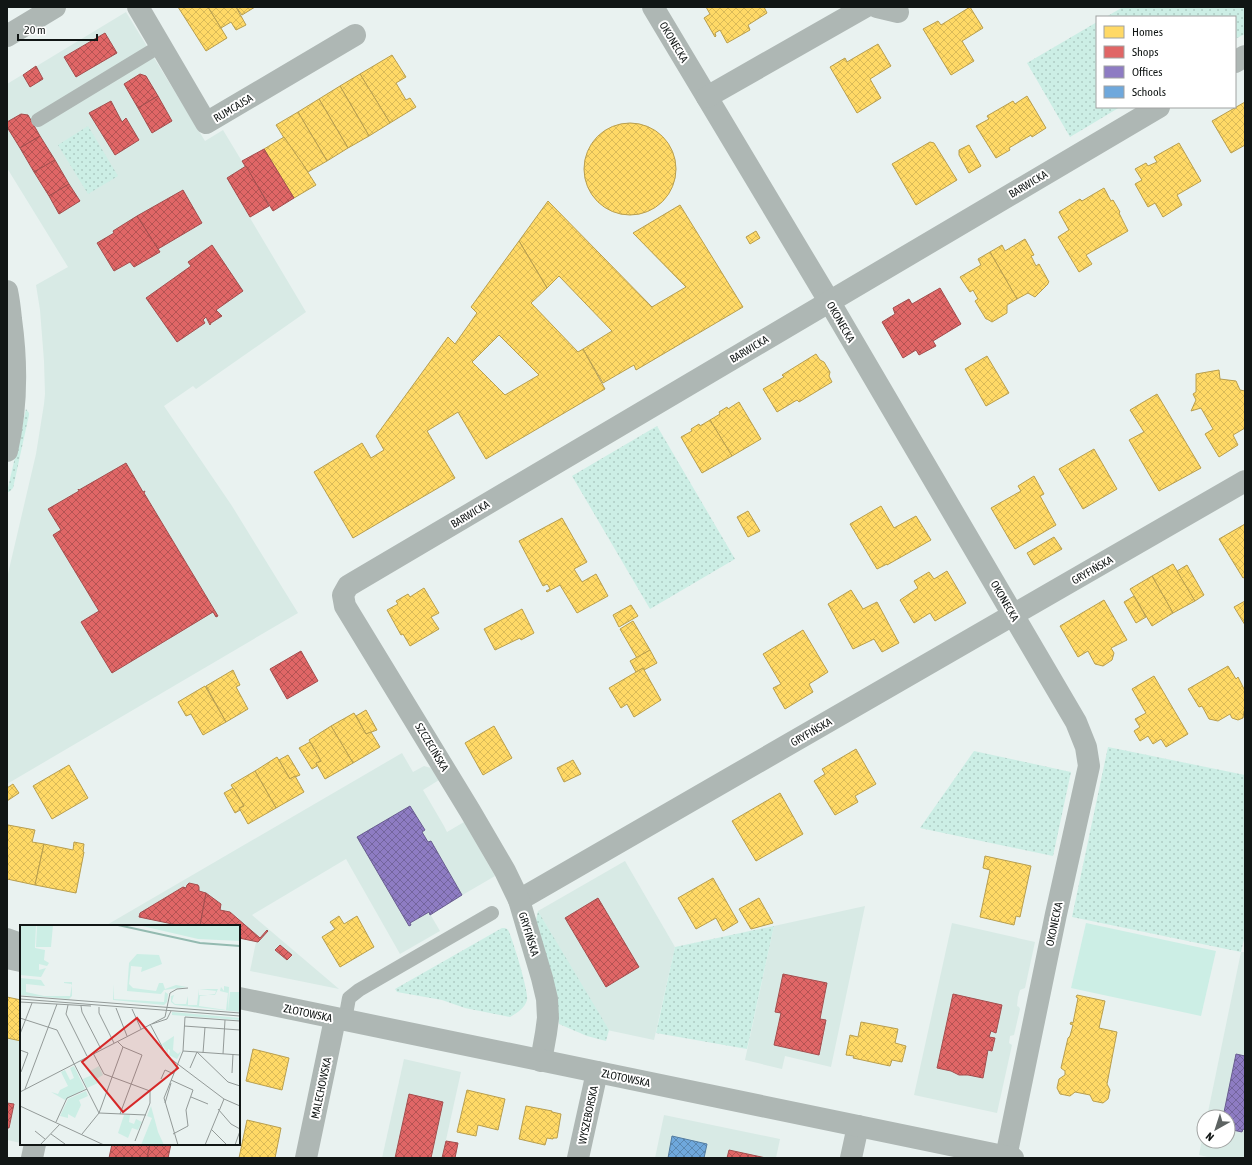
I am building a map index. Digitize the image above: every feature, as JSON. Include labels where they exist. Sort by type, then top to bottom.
[{"type":"street","points":[[7,36],[55,7]]},
{"type":"street","name":"RUMCAJSA","points":[[138,7],[206,124],[355,35]]},
{"type":"street","name":"OKONECKA","points":[[653,7],[829,301],[1076,722],[1086,747],[1089,766],[1056,914],[1009,1157]]},
{"type":"street","points":[[706,97],[865,7]]},
{"type":"street","points":[[877,7],[898,12]]},
{"type":"street","points":[[1236,61],[1245,56]]},
{"type":"street","name":"BARWICKA","points":[[343,595],[348,586],[353,583],[1157,108]]},
{"type":"street","points":[[7,291],[14,338],[11,384],[12,429],[7,451]]},
{"type":"street","name":"GRYFIŃSKA","points":[[541,1061],[548,1018],[547,999],[519,900],[1245,481]]},
{"type":"street","name":"SZCZECIŃSKA","points":[[343,595],[345,606],[470,811],[505,871],[519,900]]},
{"type":"street","points":[[7,939],[20,944]]},
{"type":"street","points":[[7,958],[20,960]]},
{"type":"street","name":"ZŁOTOWSKA","points":[[240,998],[1009,1157]]},
{"type":"street","name":"MALECHOWSKA","points":[[306,1158],[340,1020]]},
{"type":"street","name":"WYSZEBORSKA","points":[[578,1158],[597,1072]]},
{"type":"street","points":[[851,1158],[858,1126]]},
{"type":"street","points":[[32,1158],[35,1145]]},
{"type":"lane","points":[[38,120],[160,46]]},
{"type":"lane","points":[[340,1020],[349,998],[359,990],[492,913]]},
{"type":"shaded area","points":[[126,12],[205,141],[223,130],[269,206],[250,218],[306,312],[196,389],[193,386],[164,406],[232,506],[298,613],[7,784],[7,578],[36,454],[45,394],[40,310],[36,285],[68,267],[7,168],[7,84]]},
{"type":"shaded area","points":[[402,753],[413,772],[424,766],[431,768],[439,780],[423,790],[447,832],[464,822],[495,876],[430,914],[440,931],[400,954],[346,859],[252,915],[339,989],[250,971],[256,942],[240,938],[240,925],[107,925]]},
{"type":"shaded area","points":[[625,861],[675,947],[654,1040],[607,1030],[538,911]]},
{"type":"shaded area","points":[[865,906],[831,1067],[785,1056],[782,1069],[745,1060],[774,926]]},
{"type":"shaded area","points":[[952,923],[1035,942],[1025,988],[1020,990],[1018,997],[1017,1006],[1020,1009],[1014,1035],[1010,1036],[1009,1043],[1012,1045],[997,1113],[914,1095]]},
{"type":"shaded area","points":[[1241,952],[1245,952],[1245,1158],[1212,1158],[1199,1155],[1200,1149],[1236,1149],[1236,1109],[1209,1109]]},
{"type":"shaded area","points":[[7,1038],[20,1041],[20,1143],[7,1140]]},
{"type":"shaded area","points":[[404,1059],[461,1072],[442,1158],[382,1158]]},
{"type":"shaded area","points":[[664,1115],[780,1139],[776,1158],[655,1158]]},
{"type":"green space","points":[[1123,7],[1245,7],[1245,34],[1236,38],[1236,16],[1108,16]]},
{"type":"green space","points":[[1096,23],[1096,108],[1118,108],[1070,137],[1027,63]]},
{"type":"green space","points":[[88,126],[118,176],[88,194],[58,145]]},
{"type":"green space","points":[[26,409],[29,415],[13,488],[7,492]]},
{"type":"green space","points":[[657,426],[735,559],[650,609],[572,476]]},
{"type":"green space","points":[[1108,747],[1245,775],[1245,935],[1241,952],[1072,917]]},
{"type":"green space","points":[[974,751],[1071,772],[1053,856],[920,828]]},
{"type":"green space","points":[[538,911],[609,1030],[606,1041],[587,1036],[559,1024],[557,997],[536,920]]},
{"type":"green space","points":[[1086,923],[1216,951],[1201,1016],[1071,988]]},
{"type":"green space","points":[[774,926],[747,1049],[656,1033],[675,947]]},
{"type":"green space","points":[[502,928],[508,930],[511,937],[527,995],[527,1000],[523,1008],[510,1017],[465,1008],[442,1000],[397,992],[395,989]]},
{"type":"building: Homes","points":[[178,7],[208,7],[227,38],[206,51]]},
{"type":"building: Homes","points":[[208,7],[236,7],[246,25],[236,30],[231,22],[221,28]]},
{"type":"building: Homes","points":[[236,7],[255,7],[242,15]]},
{"type":"building: Homes","points":[[706,7],[764,7],[767,13],[748,25],[750,30],[727,43],[720,30],[715,33],[715,37],[704,18],[710,14]]},
{"type":"building: Homes","points":[[970,7],[983,28],[962,41],[974,61],[951,75],[923,29],[938,21],[941,25]]},
{"type":"building: Homes","points":[[878,44],[891,66],[870,79],[881,98],[857,113],[830,67],[845,58],[847,62]]},
{"type":"building: Homes","points":[[392,55],[406,77],[396,83],[406,100],[410,98],[416,107],[390,123],[360,74]]},
{"type":"building: Homes","points":[[360,74],[390,123],[369,136],[340,86]]},
{"type":"building: Homes","points":[[340,86],[369,136],[348,148],[319,99]]},
{"type":"building: Homes","points":[[1027,96],[1046,128],[1032,137],[1031,135],[1009,148],[1010,150],[996,158],[976,126],[989,119],[987,116],[1013,101],[1015,104]]},
{"type":"building: Homes","points":[[319,99],[348,148],[327,161],[298,112]]},
{"type":"building: Homes","points":[[1245,102],[1245,145],[1231,153],[1212,121]]},
{"type":"building: Homes","points":[[298,112],[327,161],[308,172],[276,125]]},
{"type":"building: Homes","points":[[621,123],[639,123],[656,130],[669,143],[676,160],[676,178],[669,195],[656,208],[639,215],[621,215],[604,208],[591,195],[584,178],[584,160],[591,143],[604,130]]},
{"type":"building: Homes","points":[[284,137],[316,185],[294,198],[264,149]]},
{"type":"building: Homes","points":[[930,142],[934,143],[957,180],[916,205],[892,164]]},
{"type":"building: Homes","points":[[1179,143],[1201,181],[1177,195],[1182,205],[1163,217],[1155,203],[1148,207],[1135,184],[1142,180],[1135,169],[1146,163],[1148,166],[1157,162],[1154,157]]},
{"type":"building: Homes","points":[[969,145],[981,166],[969,173],[959,155],[959,150]]},
{"type":"building: Homes","points":[[1104,188],[1111,201],[1113,200],[1120,212],[1119,213],[1128,231],[1086,255],[1092,264],[1079,272],[1058,237],[1069,230],[1059,212],[1080,199],[1082,201]]},
{"type":"building: Homes","points":[[548,201],[652,307],[686,287],[633,233],[680,205],[743,307],[636,370],[634,365],[603,383],[583,349],[612,331],[559,276],[547,288],[519,241]]},
{"type":"building: Homes","points":[[756,231],[760,238],[750,244],[746,237]]},
{"type":"building: Homes","points":[[1025,239],[1034,255],[1031,256],[1036,266],[1039,264],[1049,282],[1035,297],[1028,293],[1017,299],[990,252],[1002,245],[1005,251]]},
{"type":"building: Homes","points":[[519,241],[547,288],[531,303],[578,352],[583,349],[605,389],[486,459],[458,412],[427,431],[455,478],[353,538],[314,472],[362,443],[371,458],[384,450],[376,436],[448,337],[455,344],[477,313],[471,307]],"holes":[[[499,335],[539,375],[505,395],[472,362]]]},
{"type":"building: Homes","points":[[990,252],[1017,299],[1007,305],[1007,313],[992,322],[986,319],[975,301],[978,299],[973,290],[970,292],[960,277],[981,265],[978,259]]},
{"type":"building: Homes","points":[[816,354],[820,360],[824,362],[830,372],[829,376],[832,382],[799,402],[797,400],[777,412],[763,389],[784,377],[782,375]]},
{"type":"building: Homes","points":[[987,356],[1009,393],[986,406],[965,369]]},
{"type":"building: Homes","points":[[1219,370],[1220,379],[1236,381],[1240,390],[1245,391],[1245,428],[1233,435],[1238,445],[1219,457],[1205,434],[1213,429],[1201,408],[1191,411],[1196,400],[1193,394],[1196,392],[1196,374]]},
{"type":"building: Homes","points":[[1157,394],[1201,468],[1159,491],[1129,440],[1144,432],[1130,410]]},
{"type":"building: Homes","points":[[739,402],[761,439],[732,456],[710,420],[720,414],[719,412],[727,407],[728,409]]},
{"type":"building: Homes","points":[[710,420],[732,456],[702,473],[681,437],[692,431],[691,429],[699,424],[700,426]]},
{"type":"building: Homes","points":[[1094,449],[1117,489],[1083,509],[1059,469]]},
{"type":"building: Homes","points":[[1034,476],[1044,494],[1040,496],[1056,525],[1015,549],[991,508],[1021,491],[1018,486]]},
{"type":"building: Homes","points":[[881,506],[894,528],[916,516],[931,540],[887,565],[877,569],[850,524]]},
{"type":"building: Homes","points":[[748,511],[760,531],[748,537],[737,517]]},
{"type":"building: Homes","points":[[562,518],[587,562],[574,569],[582,582],[596,574],[608,596],[577,613],[560,585],[547,592],[546,591],[550,589],[548,585],[543,586],[519,541]]},
{"type":"building: Homes","points":[[1245,524],[1245,577],[1243,578],[1219,539]]},
{"type":"building: Homes","points":[[1054,537],[1062,549],[1034,565],[1027,553]]},
{"type":"building: Homes","points":[[1173,564],[1195,601],[1173,613],[1152,576]]},
{"type":"building: Homes","points":[[1187,565],[1204,595],[1195,601],[1177,571]]},
{"type":"building: Homes","points":[[947,571],[966,603],[935,621],[930,613],[914,623],[900,600],[918,588],[914,581],[929,572],[934,579]]},
{"type":"building: Homes","points":[[1152,576],[1173,613],[1152,626],[1130,589]]},
{"type":"building: Homes","points":[[424,588],[439,613],[431,617],[439,629],[410,646],[403,634],[401,635],[387,610],[398,604],[396,601],[408,594],[410,597]]},
{"type":"building: Homes","points":[[851,590],[863,609],[877,602],[899,643],[882,652],[874,639],[853,649],[828,604]]},
{"type":"building: Homes","points":[[1134,596],[1146,617],[1136,623],[1124,602]]},
{"type":"building: Homes","points":[[1104,600],[1127,640],[1111,648],[1114,653],[1112,660],[1103,666],[1095,664],[1088,651],[1078,657],[1060,626]]},
{"type":"building: Homes","points":[[1245,601],[1245,625],[1234,607]]},
{"type":"building: Homes","points":[[631,605],[638,616],[619,627],[613,615]]},
{"type":"building: Homes","points":[[522,609],[534,633],[521,640],[520,638],[495,650],[484,629]]},
{"type":"building: Homes","points":[[633,621],[650,650],[637,658],[620,629]]},
{"type":"building: Homes","points":[[803,630],[828,672],[809,684],[813,692],[785,709],[773,688],[781,684],[763,654]]},
{"type":"building: Homes","points":[[650,650],[657,663],[644,670],[643,668],[636,672],[630,661]]},
{"type":"building: Homes","points":[[1228,666],[1236,679],[1238,677],[1245,691],[1245,711],[1243,718],[1238,720],[1232,718],[1230,714],[1218,721],[1209,719],[1202,706],[1199,707],[1188,689]]},
{"type":"building: Homes","points":[[643,668],[661,700],[634,717],[627,704],[621,708],[609,688]]},
{"type":"building: Homes","points":[[233,670],[240,685],[236,687],[248,709],[226,722],[206,686]]},
{"type":"building: Homes","points":[[1154,676],[1188,734],[1166,747],[1161,739],[1153,744],[1148,736],[1140,741],[1134,731],[1140,727],[1135,719],[1146,713],[1132,689]]},
{"type":"building: Homes","points":[[205,686],[226,722],[203,735],[191,714],[186,716],[178,702]]},
{"type":"building: Homes","points":[[366,710],[377,730],[366,734],[356,716]]},
{"type":"building: Homes","points":[[354,713],[366,734],[371,732],[380,747],[353,763],[331,726]]},
{"type":"building: Homes","points":[[331,726],[353,763],[325,779],[316,763],[321,761],[309,740]]},
{"type":"building: Homes","points":[[494,726],[512,758],[483,775],[465,743]]},
{"type":"building: Homes","points":[[310,742],[321,761],[316,763],[317,766],[312,769],[299,748]]},
{"type":"building: Homes","points":[[856,749],[876,784],[855,796],[858,802],[835,815],[814,781],[825,774],[822,769]]},
{"type":"building: Homes","points":[[288,755],[300,775],[290,779],[279,760]]},
{"type":"building: Homes","points":[[277,757],[290,779],[295,776],[304,792],[276,808],[255,771]]},
{"type":"building: Homes","points":[[573,760],[581,774],[564,782],[557,768]]},
{"type":"building: Homes","points":[[69,765],[88,798],[52,819],[33,786]]},
{"type":"building: Homes","points":[[255,771],[276,808],[248,824],[239,808],[244,806],[231,785]]},
{"type":"building: Homes","points":[[13,784],[19,793],[7,801],[7,788]]},
{"type":"building: Homes","points":[[233,788],[244,806],[239,808],[240,810],[235,813],[224,793]]},
{"type":"building: Homes","points":[[780,793],[803,834],[756,861],[732,821]]},
{"type":"building: Homes","points":[[8,825],[35,830],[32,842],[44,844],[35,885],[7,879]]},
{"type":"building: Homes","points":[[74,842],[84,844],[84,852],[76,893],[35,885],[44,844],[73,850]]},
{"type":"building: Homes","points":[[985,856],[1031,866],[1020,917],[1016,916],[1014,925],[980,917],[990,870],[983,868]]},
{"type":"building: Homes","points":[[713,878],[738,922],[723,931],[716,918],[696,929],[678,898]]},
{"type":"building: Homes","points":[[759,898],[773,923],[751,929],[739,909]]},
{"type":"building: Homes","points":[[339,916],[344,924],[357,916],[374,947],[340,967],[322,937],[335,929],[330,922]]},
{"type":"building: Homes","points":[[1077,995],[1105,1001],[1099,1028],[1117,1032],[1107,1084],[1110,1090],[1108,1099],[1103,1103],[1093,1101],[1090,1095],[1075,1092],[1070,1096],[1060,1094],[1057,1088],[1059,1079],[1065,1075],[1065,1071],[1061,1068],[1068,1038],[1073,1025],[1070,1024],[1071,1022],[1073,1023],[1078,998],[1076,997]]},
{"type":"building: Homes","points":[[7,997],[20,1000],[20,1041],[7,1038]]},
{"type":"building: Homes","points":[[861,1022],[898,1029],[895,1043],[906,1046],[902,1062],[892,1060],[890,1066],[853,1058],[854,1056],[846,1055],[850,1035],[858,1037]]},
{"type":"building: Homes","points":[[253,1049],[289,1058],[282,1090],[246,1081]]},
{"type":"building: Homes","points":[[467,1090],[505,1099],[498,1130],[478,1125],[476,1136],[457,1132]]},
{"type":"building: Homes","points":[[526,1106],[561,1114],[557,1138],[547,1138],[545,1145],[519,1139]]},
{"type":"building: Homes","points":[[247,1120],[281,1128],[275,1158],[239,1158]]},
{"type":"building: Shops","points":[[105,33],[117,53],[76,77],[64,57]]},
{"type":"building: Shops","points":[[36,66],[43,79],[30,87],[23,75]]},
{"type":"building: Shops","points":[[140,74],[146,76],[158,96],[138,108],[124,84]]},
{"type":"building: Shops","points":[[158,96],[172,121],[152,133],[138,108]]},
{"type":"building: Shops","points":[[111,101],[122,122],[126,118],[139,140],[115,155],[89,113]]},
{"type":"building: Shops","points":[[21,114],[28,115],[40,136],[20,148],[7,127],[7,122]]},
{"type":"building: Shops","points":[[40,136],[55,160],[34,172],[20,148]]},
{"type":"building: Shops","points":[[264,149],[294,198],[273,211],[242,161]]},
{"type":"building: Shops","points":[[55,160],[69,184],[49,196],[34,172]]},
{"type":"building: Shops","points":[[246,166],[269,206],[250,217],[227,178]]},
{"type":"building: Shops","points":[[69,184],[80,201],[59,214],[49,196]]},
{"type":"building: Shops","points":[[183,190],[202,223],[158,249],[137,216]]},
{"type":"building: Shops","points":[[137,216],[160,252],[134,267],[130,262],[114,271],[97,243],[114,233],[113,231]]},
{"type":"building: Shops","points":[[212,245],[243,291],[216,310],[222,316],[210,325],[206,317],[203,320],[205,323],[177,342],[146,298],[191,266],[188,262]]},
{"type":"building: Shops","points":[[940,288],[961,324],[933,341],[936,346],[919,355],[916,350],[903,358],[882,322],[895,314],[893,308],[909,299],[912,304]]},
{"type":"building: Shops","points":[[126,463],[143,492],[145,491],[144,493],[218,616],[216,617],[213,612],[112,673],[81,622],[99,611],[53,535],[61,530],[48,509],[79,491],[78,489],[79,490]]},
{"type":"building: Shops","points":[[301,651],[318,681],[287,699],[270,669]]},
{"type":"building: Shops","points":[[189,883],[198,885],[199,891],[206,893],[200,925],[177,925],[139,917],[140,913],[183,887],[186,888]]},
{"type":"building: Shops","points":[[206,893],[221,904],[220,910],[230,912],[260,938],[267,930],[268,931],[258,942],[240,938],[240,925],[200,925]]},
{"type":"building: Shops","points":[[598,898],[639,967],[606,987],[565,918]]},
{"type":"building: Shops","points":[[280,945],[292,955],[287,960],[275,950]]},
{"type":"building: Shops","points":[[783,974],[827,983],[820,1019],[826,1020],[819,1055],[774,1045],[781,1013],[775,1012]]},
{"type":"building: Shops","points":[[953,994],[1002,1005],[996,1033],[991,1031],[989,1037],[995,1038],[992,1051],[988,1050],[983,1078],[959,1075],[951,1071],[937,1068]]},
{"type":"building: Shops","points":[[409,1094],[443,1102],[431,1158],[395,1158]]},
{"type":"building: Shops","points":[[7,1103],[14,1104],[9,1128],[7,1128]]},
{"type":"building: Shops","points":[[446,1141],[458,1143],[455,1158],[442,1158]]},
{"type":"building: Shops","points":[[112,1145],[150,1145],[147,1158],[109,1158]]},
{"type":"building: Shops","points":[[150,1145],[171,1145],[168,1158],[147,1158]]},
{"type":"building: Shops","points":[[729,1150],[766,1158],[727,1158]]},
{"type":"building: Offices","points":[[410,806],[425,830],[422,832],[428,842],[431,841],[462,895],[430,915],[429,912],[410,923],[411,925],[409,926],[357,837]]},
{"type":"building: Offices","points":[[1236,1054],[1245,1056],[1245,1130],[1243,1129],[1242,1132],[1236,1131],[1236,1109],[1225,1109]]},
{"type":"building: Schools","points":[[672,1136],[707,1144],[704,1158],[668,1158]]}]
